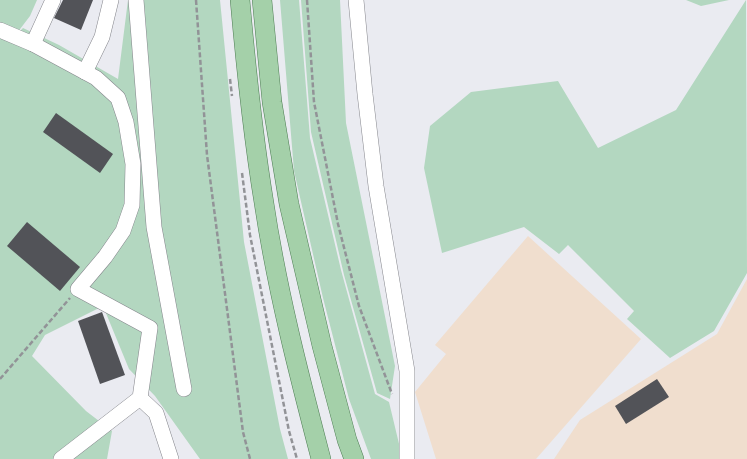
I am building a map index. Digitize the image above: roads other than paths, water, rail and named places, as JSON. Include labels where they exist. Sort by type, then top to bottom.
[{"type":"main road","points":[[240,0],[249,108],[264,205],[293,352],[321,459]]},
{"type":"main road","points":[[262,0],[272,102],[289,204],[322,346],[347,440],[354,459]]},
{"type":"lane","points":[[33,44],[53,0]]},
{"type":"lane","points":[[85,72],[102,37],[111,0]]},
{"type":"lane","points":[[136,0],[154,227],[184,389]]},
{"type":"lane","points":[[356,0],[376,186],[407,371],[407,459]]},
{"type":"lane","points":[[0,30],[33,44],[96,78],[118,98],[126,122],[133,164],[132,205],[123,231],[106,257],[78,289],[150,328],[140,398],[61,459]]},
{"type":"lane","points":[[140,398],[156,413],[171,459]]},
{"type":"lane","points":[[406,431],[415,459]]}]
